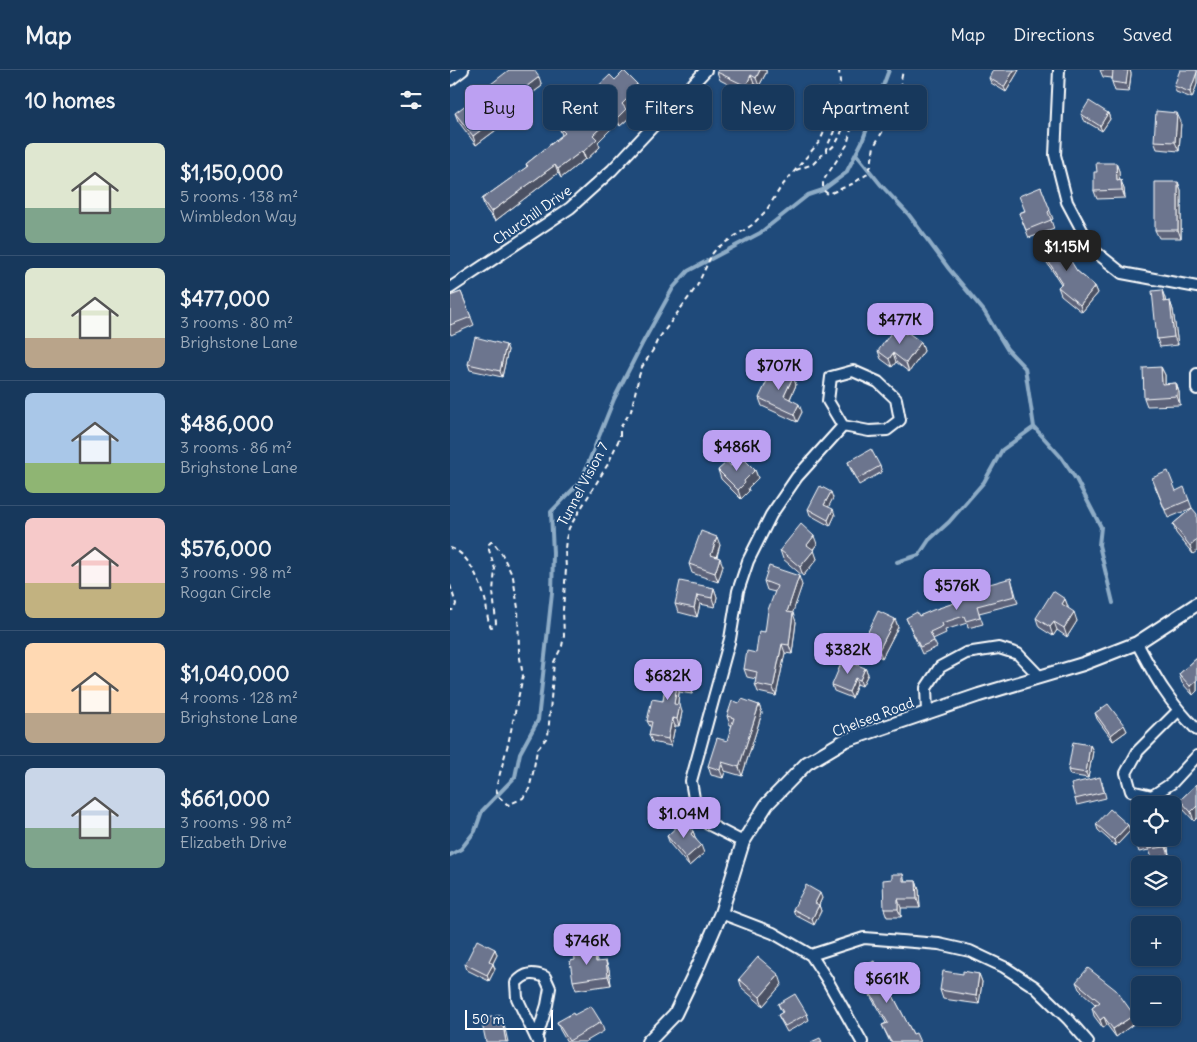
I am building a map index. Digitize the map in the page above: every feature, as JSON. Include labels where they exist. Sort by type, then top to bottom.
[{"type":"street","points":[[450,80],[463,70]]},
{"type":"street","name":"Churchill Drive","points":[[450,288],[570,208],[612,170],[706,70]]},
{"type":"street","points":[[1059,70],[1055,155],[1067,202],[1092,249],[1122,273],[1197,287]]},
{"type":"street","points":[[853,371],[878,382],[896,399],[900,420],[887,430],[869,431],[843,426],[828,401],[831,377],[853,371]]},
{"type":"street","points":[[1197,374],[1197,389]]},
{"type":"street","points":[[742,842],[708,824],[696,810],[691,781],[730,639],[738,591],[748,561],[771,515],[797,477],[843,426]]},
{"type":"street","name":"Chelsea Road","points":[[648,1042],[675,1014],[699,964],[721,913],[742,842],[767,804],[807,763],[844,741],[927,712],[1083,664],[1137,643],[1197,604]]},
{"type":"street","points":[[1137,643],[1158,682],[1178,711],[1197,730]]},
{"type":"street","points":[[927,712],[926,688],[940,667],[966,653],[999,648],[1012,652],[1018,654],[1040,677]]},
{"type":"street","points":[[1178,711],[1138,751],[1126,773],[1131,791],[1152,796],[1172,783],[1197,756]]},
{"type":"street","points":[[721,913],[773,933],[811,956],[826,978],[862,1042]]},
{"type":"street","points":[[811,956],[864,938],[939,944],[970,951],[1004,967],[1035,987],[1068,1019],[1088,1042]]},
{"type":"street","points":[[534,973],[545,977],[550,988],[537,1040],[517,998],[516,990],[516,983],[523,976],[534,973]]},
{"type":"path","points":[[839,70],[839,85]]},
{"type":"path","points":[[796,170],[813,164],[834,146],[854,104],[862,100],[862,106],[852,125],[847,145],[823,180],[823,190],[828,194],[831,193],[852,184],[866,175],[871,166],[874,146],[884,129],[886,116],[902,89],[903,70]]},
{"type":"path","name":"Tunnel Vision 7","points":[[450,548],[457,550],[463,555],[472,568],[486,601],[491,627],[495,626],[496,623],[493,591],[495,569],[489,550],[491,542],[502,554],[513,577],[518,608],[522,681],[505,758],[496,788],[498,796],[504,803],[512,804],[523,798],[528,789],[534,773],[537,750],[548,736],[554,662],[562,646],[564,636],[565,550],[569,528],[608,464],[620,437],[620,428],[631,412],[636,384],[642,366],[653,350],[656,341],[697,286],[712,254],[717,248],[752,225],[766,211],[781,187],[820,141],[825,130]]},
{"type":"path","points":[[826,151],[833,130]]},
{"type":"path","points":[[450,585],[456,604],[454,610],[450,610]]},
{"type":"building","points":[[509,70],[534,70],[539,77],[529,85],[491,84]]},
{"type":"building","points":[[718,70],[760,70],[756,78],[751,75],[746,85],[717,72]]},
{"type":"building","points":[[993,70],[1014,70],[1004,87],[989,78]]},
{"type":"building","points":[[1113,70],[1128,70],[1126,84],[1112,82]]},
{"type":"building","points":[[1180,70],[1197,70],[1190,92],[1174,86]]},
{"type":"building","points":[[624,71],[637,84],[627,85],[627,99],[622,104],[626,109],[617,118],[617,85],[599,85],[610,75],[615,80]]},
{"type":"building","points":[[1089,101],[1108,113],[1100,126],[1081,114]]},
{"type":"building","points":[[465,106],[465,126],[455,113]]},
{"type":"building","points":[[1156,111],[1177,113],[1175,142],[1154,141]]},
{"type":"building","points":[[468,130],[481,130],[473,136]]},
{"type":"building","points":[[562,130],[598,130],[593,135],[597,139],[583,152],[558,169],[555,165],[491,212],[482,199],[528,166],[526,164],[565,133]]},
{"type":"building","points":[[1096,163],[1116,163],[1117,181],[1121,180],[1122,190],[1094,191],[1094,172],[1097,172]]},
{"type":"building","points":[[1155,182],[1178,182],[1178,230],[1155,230]]},
{"type":"building","points":[[1041,187],[1050,210],[1048,212],[1051,220],[1026,230],[1019,213],[1025,211],[1019,196]]},
{"type":"building","points":[[1056,237],[1077,271],[1095,286],[1080,305],[1058,287],[1062,283],[1040,248]]},
{"type":"building","points":[[1162,290],[1164,302],[1170,301],[1174,337],[1157,339],[1152,291]]},
{"type":"building","points":[[461,292],[471,317],[450,325],[450,296]]},
{"type":"building","points":[[895,327],[906,334],[907,332],[921,342],[906,363],[893,353],[889,359],[878,351]]},
{"type":"building","points":[[475,337],[506,345],[500,371],[468,364]]},
{"type":"building","points":[[1161,367],[1162,384],[1176,383],[1177,396],[1144,398],[1143,368]]},
{"type":"building","points":[[773,368],[793,377],[784,396],[799,404],[794,414],[759,398]]},
{"type":"building","points":[[871,449],[880,466],[857,479],[848,462]]},
{"type":"building","points":[[741,456],[755,470],[738,490],[718,470],[727,462],[731,466]]},
{"type":"building","points":[[1168,471],[1176,491],[1184,487],[1189,500],[1165,510],[1152,478]]},
{"type":"building","points":[[820,486],[831,492],[824,505],[833,509],[828,520],[808,509]]},
{"type":"building","points":[[1192,508],[1197,514],[1197,540],[1190,546],[1173,524]]},
{"type":"building","points":[[801,524],[814,536],[807,545],[814,550],[800,567],[780,550]]},
{"type":"building","points":[[701,531],[717,537],[711,555],[720,558],[715,573],[689,564]]},
{"type":"building","points":[[769,566],[799,576],[787,612],[793,613],[789,645],[782,644],[773,688],[755,684],[757,672],[744,669],[747,651],[756,653],[759,631],[765,632],[768,610],[777,586],[764,581]]},
{"type":"building","points":[[1011,578],[1015,596],[977,606],[980,617],[966,621],[964,616],[942,623],[943,626],[930,632],[934,641],[920,647],[906,618],[917,612],[919,616],[987,592],[986,585]]},
{"type":"building","points":[[680,581],[714,588],[712,598],[697,595],[694,608],[675,604]]},
{"type":"building","points":[[1053,591],[1065,599],[1062,604],[1074,612],[1064,628],[1054,622],[1050,627],[1036,618]]},
{"type":"building","points":[[878,611],[895,619],[879,650],[863,642]]},
{"type":"building","points":[[1197,658],[1197,680],[1190,686],[1179,674]]},
{"type":"building","points":[[843,659],[865,668],[860,680],[855,678],[849,692],[832,685]]},
{"type":"building","points":[[669,662],[692,665],[689,686],[677,685],[674,704],[680,705],[677,719],[672,718],[668,739],[649,735],[652,722],[647,721],[652,699],[663,701]]},
{"type":"building","points":[[742,699],[759,705],[739,767],[722,762],[720,770],[708,766],[717,738],[727,741],[734,718],[727,716],[732,701],[740,703]]},
{"type":"building","points":[[1108,704],[1124,725],[1111,735],[1095,713]]},
{"type":"building","points":[[1073,742],[1090,745],[1086,773],[1068,770]]},
{"type":"building","points":[[1100,777],[1104,792],[1075,799],[1071,784]]},
{"type":"building","points":[[1197,784],[1197,806],[1191,812],[1181,799]]},
{"type":"building","points":[[1110,809],[1128,825],[1114,840],[1096,824]]},
{"type":"building","points":[[684,820],[693,831],[691,834],[701,845],[686,858],[667,836]]},
{"type":"building","points":[[1148,846],[1166,846],[1166,847],[1148,849]]},
{"type":"building","points":[[892,874],[903,874],[903,881],[916,881],[917,899],[898,899],[898,909],[884,909],[883,880],[892,879]]},
{"type":"building","points":[[806,885],[820,893],[815,903],[819,905],[812,919],[793,909]]},
{"type":"building","points":[[477,940],[495,949],[489,961],[493,964],[487,975],[465,964]]},
{"type":"building","points":[[593,947],[596,962],[606,961],[608,976],[573,981],[570,961],[575,960],[574,950]]},
{"type":"building","points":[[758,957],[779,975],[760,997],[739,979]]},
{"type":"building","points":[[874,961],[881,972],[886,970],[892,981],[887,984],[913,1034],[916,1033],[920,1042],[891,1042],[882,1025],[888,1023],[857,971]]},
{"type":"building","points":[[1088,968],[1116,990],[1131,1011],[1131,1017],[1113,1029],[1104,1017],[1100,1020],[1092,1008],[1100,1002],[1076,982]]},
{"type":"building","points":[[943,971],[963,974],[963,971],[979,974],[976,996],[940,990]]},
{"type":"building","points":[[795,994],[807,1014],[785,1026],[778,1015],[783,1012],[778,1004]]},
{"type":"building","points":[[591,1006],[601,1022],[569,1041],[557,1022]]},
{"type":"building","points":[[501,1015],[506,1042],[486,1042],[481,1019]]},
{"type":"building","points":[[820,1038],[822,1042],[811,1042]]},
{"type":"waterway","points":[[450,855],[461,849],[475,831],[482,811],[515,777],[520,753],[538,720],[552,593],[551,512],[581,481],[614,399],[673,288],[688,271],[760,233],[808,195],[823,190],[846,173],[862,142],[889,70]]},
{"type":"waterway","points":[[856,154],[909,215],[949,269],[984,311],[1007,349],[1025,368],[1034,427],[1061,457],[1076,479],[1101,527],[1099,545],[1113,603]]},
{"type":"waterway","points":[[897,562],[919,555],[929,540],[949,522],[984,482],[1002,450],[1034,427]]}]
